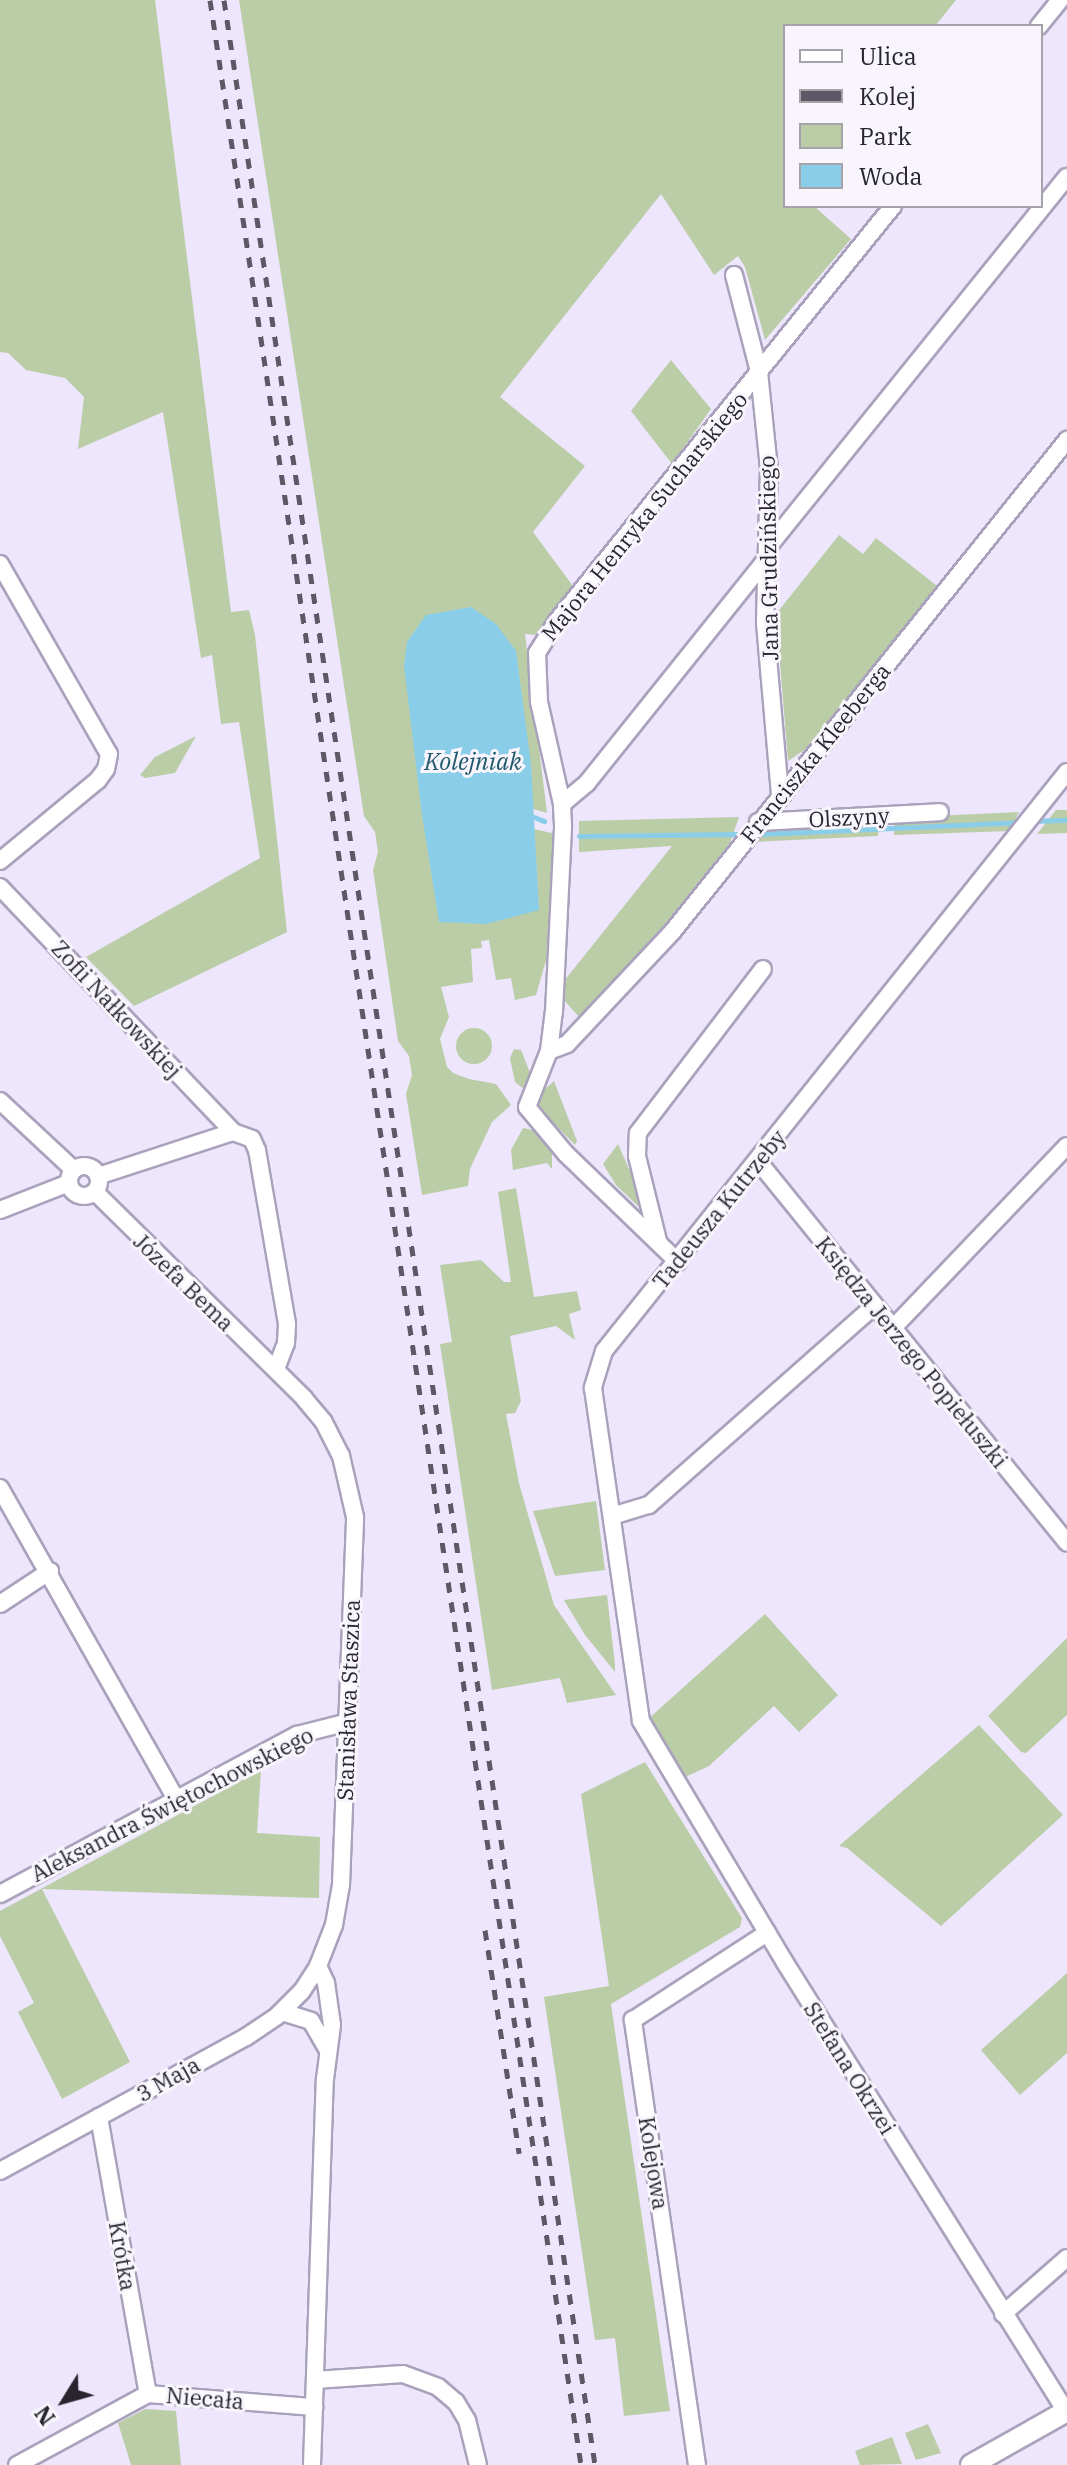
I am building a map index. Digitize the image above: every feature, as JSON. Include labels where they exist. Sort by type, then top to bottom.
[{"type":"street","points":[[1041,24],[1060,0]]},
{"type":"street","points":[[1043,207],[1067,177]]},
{"type":"street","name":"Majora Henryka Sucharskiego","points":[[658,1242],[566,1154],[527,1107],[549,1051],[554,1012],[562,804],[539,702],[537,653],[557,621],[891,208]]},
{"type":"street","points":[[562,804],[587,783],[1042,208]]},
{"type":"street","name":"Jana Grudzińskiego","points":[[734,275],[759,372],[769,468],[765,623],[780,796]]},
{"type":"street","name":"Franciszka Kleeberga","points":[[549,1051],[567,1044],[652,954],[1067,440]]},
{"type":"street","points":[[0,564],[109,754],[106,769],[98,780],[0,861]]},
{"type":"street","name":"Tadeusza Kutrzeby","points":[[641,1721],[635,1702],[593,1388],[596,1369],[604,1351],[1067,772]]},
{"type":"street","name":"Olszyny","points":[[758,822],[940,812]]},
{"type":"street","name":"Zofii Nałkowskiej","points":[[0,887],[233,1132],[248,1136],[257,1150],[287,1324],[286,1343],[276,1369]]},
{"type":"street","points":[[678,1262],[658,1242],[637,1156],[638,1133],[763,969]]},
{"type":"street","points":[[0,1101],[71,1177],[73,1192],[82,1196],[97,1184],[233,1132]]},
{"type":"street","points":[[892,1329],[1067,1146]]},
{"type":"street","name":"Księdza Jerzego Popiełuszki","points":[[758,1161],[892,1329],[1064,1532]]},
{"type":"street","points":[[0,1210],[71,1177],[85,1166],[97,1184]]},
{"type":"street","name":"Józefa Bema","points":[[97,1184],[126,1226],[276,1369]]},
{"type":"street","points":[[612,1516],[649,1505],[874,1306]]},
{"type":"street","name":"Stanisława Staszica","points":[[276,1369],[323,1421],[341,1456],[352,1491],[354,1540],[341,1885],[334,1925],[318,1966]]},
{"type":"street","points":[[0,1488],[50,1571],[176,1799]]},
{"type":"street","points":[[0,1604],[50,1571]]},
{"type":"street","name":"Stefana Okrzei","points":[[641,1721],[656,1752],[767,1933],[1067,2412]]},
{"type":"street","name":"Aleksandra Świętochowskiego","points":[[0,1894],[297,1735],[348,1722]]},
{"type":"street","name":"Kolejowa","points":[[697,2465],[633,2020],[767,1933]]},
{"type":"street","points":[[312,2465],[328,2050],[332,2025],[326,1983],[318,1966]]},
{"type":"street","name":"3 Maja","points":[[0,2171],[246,2037],[282,2012],[302,1991],[318,1966]]},
{"type":"street","points":[[282,2012],[311,2021],[328,2050]]},
{"type":"street","name":"Krótka","points":[[99,2117],[148,2394]]},
{"type":"street","points":[[1003,2314],[1067,2258]]},
{"type":"street","points":[[315,2380],[403,2374],[438,2387],[456,2402],[467,2420],[478,2465]]},
{"type":"street","name":"Niecała","points":[[17,2465],[148,2394],[314,2407]]},
{"type":"street","points":[[971,2465],[1067,2412]]},
{"type":"green space","points":[[0,0],[155,0],[231,612],[249,610],[255,635],[287,932],[134,1006],[86,957],[260,858],[239,722],[221,724],[212,655],[201,658],[163,412],[78,449],[84,397],[65,378],[26,370],[8,353],[0,352]]},
{"type":"green space","points":[[239,0],[956,0],[937,24],[783,24],[783,208],[816,208],[851,239],[765,340],[745,267],[738,256],[714,275],[661,194],[500,397],[585,466],[533,532],[573,586],[535,635],[525,634],[547,813],[533,809],[516,651],[539,910],[534,829],[556,834],[548,954],[536,995],[515,1000],[511,978],[496,980],[489,940],[481,941],[482,948],[471,949],[473,982],[441,987],[449,1017],[440,1039],[447,1067],[469,1079],[496,1084],[511,1105],[492,1122],[470,1169],[468,1186],[422,1195],[406,1094],[412,1075],[409,1056],[398,1041],[373,870],[378,852],[375,832],[364,816]]},
{"type":"green space","points":[[671,360],[711,409],[672,464],[631,411]]},
{"type":"green space","points":[[839,535],[863,554],[876,538],[941,589],[819,740],[788,761],[776,614]]},
{"type":"green space","points":[[196,736],[175,773],[145,778],[140,775],[155,757]]},
{"type":"green space","points":[[1056,810],[1067,810],[1067,833],[1037,834]]},
{"type":"green space","points":[[1019,812],[1009,831],[894,835],[894,818]]},
{"type":"green space","points":[[739,817],[730,843],[628,970],[579,1017],[556,991],[672,846],[579,852],[579,821]]},
{"type":"green space","points":[[879,826],[878,836],[753,842],[762,829]]},
{"type":"green space","points":[[474,1028],[487,1033],[492,1046],[487,1059],[474,1064],[461,1059],[456,1046],[461,1033]]},
{"type":"green space","points":[[514,1049],[521,1050],[533,1080],[526,1091],[515,1082],[510,1058]]},
{"type":"green space","points":[[554,1081],[577,1141],[575,1145],[542,1111],[536,1097]]},
{"type":"green space","points":[[523,1128],[538,1131],[552,1150],[552,1169],[547,1163],[513,1170],[511,1150]]},
{"type":"green space","points":[[618,1144],[640,1194],[641,1209],[616,1185],[603,1164]]},
{"type":"green space","points":[[516,1188],[534,1297],[577,1291],[581,1310],[569,1314],[575,1340],[556,1326],[510,1336],[521,1401],[515,1413],[506,1414],[519,1483],[554,1605],[616,1695],[567,1703],[560,1678],[492,1690],[440,1344],[452,1342],[440,1265],[481,1260],[504,1282],[511,1282],[498,1192]]},
{"type":"green space","points":[[596,1501],[605,1570],[555,1576],[533,1511]]},
{"type":"green space","points":[[607,1595],[615,1672],[585,1635],[564,1600]]},
{"type":"green space","points":[[765,1614],[838,1695],[799,1732],[774,1706],[709,1766],[681,1779],[647,1720]]},
{"type":"green space","points":[[1067,1638],[1067,1715],[1026,1753],[1021,1752],[988,1716]]},
{"type":"green space","points":[[979,1725],[1063,1815],[941,1926],[847,1848],[839,1846]]},
{"type":"green space","points":[[645,1762],[742,1918],[740,1927],[611,2004],[670,2411],[624,2416],[615,2338],[595,2340],[544,1997],[609,1986],[581,1794]]},
{"type":"green space","points":[[261,1770],[257,1833],[320,1837],[319,1898],[42,1889],[130,2062],[62,2099],[18,2012],[34,2003],[0,1936],[0,1911]]},
{"type":"green space","points":[[1067,1973],[1067,2053],[1020,2095],[981,2050]]},
{"type":"green space","points":[[145,2409],[176,2411],[181,2465],[131,2465],[118,2423]]},
{"type":"green space","points":[[928,2424],[941,2453],[916,2460],[905,2433]]},
{"type":"green space","points":[[892,2437],[902,2464],[860,2465],[855,2451]]},
{"type":"water","name":"Kolejniak","points":[[471,607],[496,624],[516,651],[531,764],[539,910],[486,924],[439,922],[404,666],[407,642],[426,615]]},
{"type":"waterway","points":[[534,817],[544,821]]},
{"type":"waterway","points":[[1032,821],[1067,820]]},
{"type":"waterway","points":[[759,834],[1022,822]]},
{"type":"waterway","points":[[579,836],[740,834]]},
{"type":"railway","points":[[210,0],[581,2465]]},
{"type":"railway","points":[[224,0],[595,2465]]},
{"type":"railway","points":[[485,1930],[519,2153]]}]
